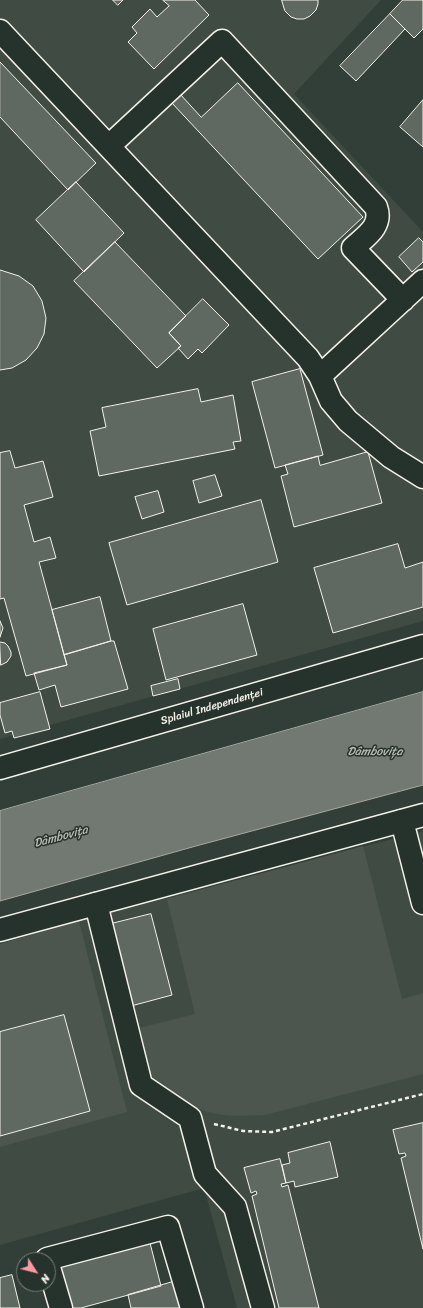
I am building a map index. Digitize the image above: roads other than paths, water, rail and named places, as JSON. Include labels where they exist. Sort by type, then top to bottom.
[{"type":"main road","points":[[0,32],[302,352],[320,376],[331,401],[348,421],[391,457],[423,477]]},
{"type":"main road","points":[[109,146],[222,41],[376,207],[379,218],[375,227],[353,248],[403,300]]},
{"type":"main road","points":[[320,376],[423,281]]},
{"type":"main road","name":"Splaiul Independenței","points":[[0,768],[423,646]]},
{"type":"main road","points":[[0,930],[423,815]]},
{"type":"main road","points":[[402,821],[419,867],[423,903]]},
{"type":"main road","points":[[96,904],[141,1085],[190,1118],[205,1174],[236,1207],[263,1308]]},
{"type":"main road","points":[[56,1257],[168,1227],[192,1308]]},
{"type":"main road","points":[[56,1291],[61,1308]]},
{"type":"water","name":"Dâmbovița","points":[[423,692],[423,785],[196,846],[0,901],[0,811]]}]
